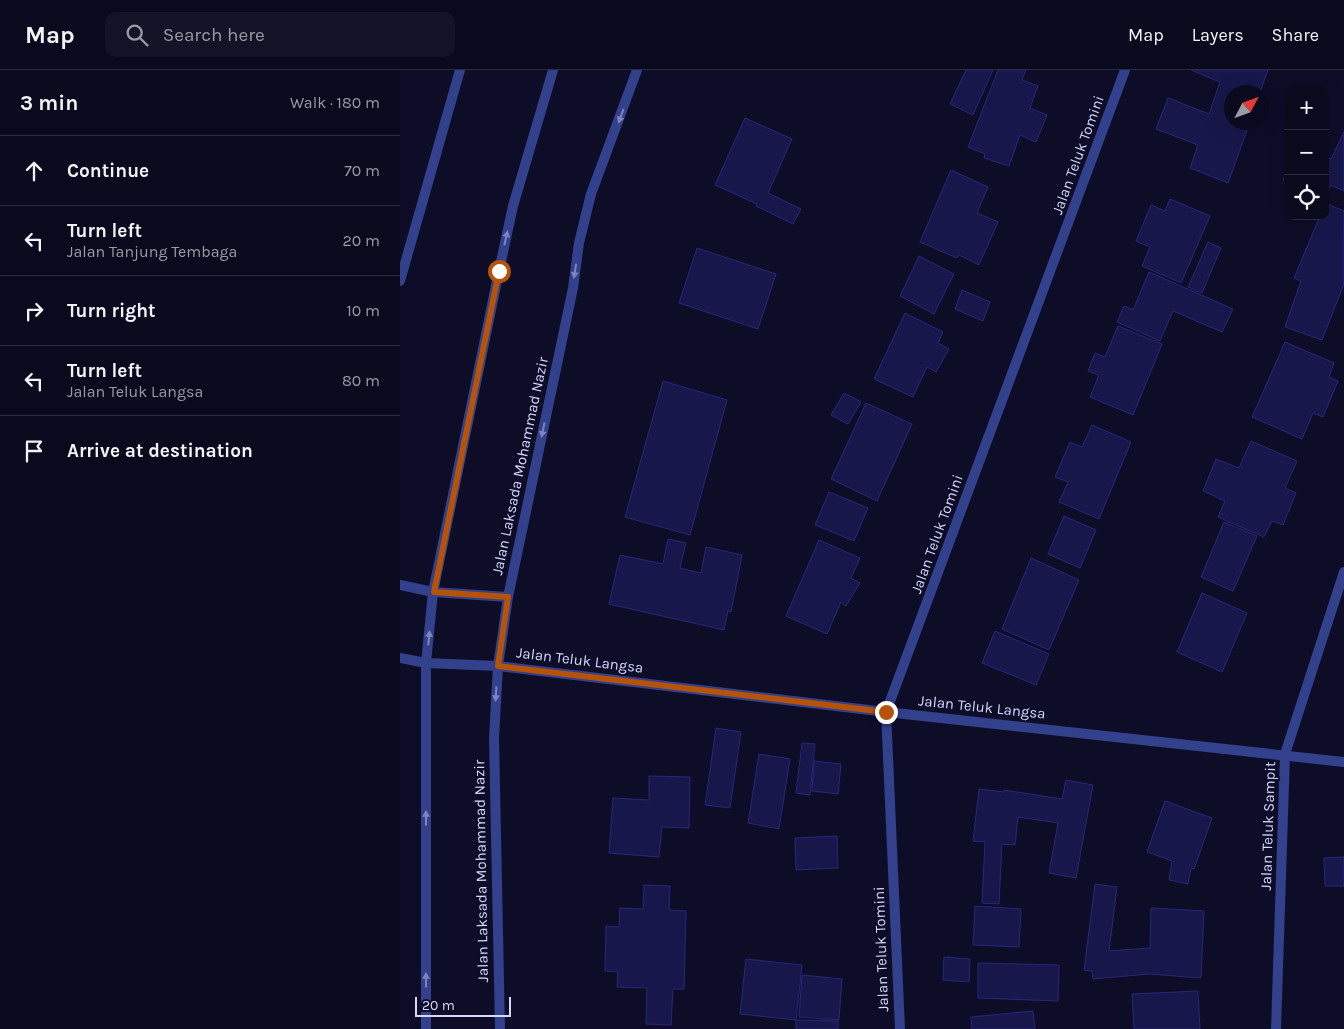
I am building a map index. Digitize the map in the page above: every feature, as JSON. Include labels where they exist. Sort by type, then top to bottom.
[{"type":"street","points":[[400,281],[405,243],[460,70]]},
{"type":"street","points":[[426,1029],[426,663],[434,592],[514,206],[553,70]]},
{"type":"street","name":"Jalan Laksada Mohammad Nazir","points":[[500,1029],[494,738],[498,666],[508,597],[587,211],[591,194],[637,70]]},
{"type":"street","name":"Jalan Teluk Tomini","points":[[900,1029],[886,712],[1125,70]]},
{"type":"street","name":"Jalan Teluk Sampit","points":[[1276,1029],[1285,754],[1344,572]]},
{"type":"street","points":[[400,585],[434,592],[508,597]]},
{"type":"street","name":"Jalan Teluk Langsa","points":[[400,658],[426,663],[498,666],[886,712],[1285,754],[1344,762]]},
{"type":"building","points":[[966,70],[993,70],[973,115],[950,104]]},
{"type":"building","points":[[998,70],[1026,70],[1022,80],[1038,86],[1030,108],[1047,115],[1036,142],[1020,135],[1009,166],[984,158],[985,154],[968,147]]},
{"type":"building","points":[[1191,70],[1268,70],[1263,85],[1224,85],[1224,130],[1247,130],[1228,183],[1190,168],[1198,145],[1156,129],[1168,98],[1209,114],[1220,82]]},
{"type":"building","points":[[745,118],[792,139],[768,193],[801,209],[793,224],[756,206],[757,204],[715,185]]},
{"type":"building","points":[[1344,132],[1344,191],[1330,185],[1329,188],[1329,158],[1331,159]]},
{"type":"building","points":[[951,170],[988,187],[977,213],[998,222],[979,265],[959,255],[957,258],[920,242]]},
{"type":"building","points":[[1170,199],[1210,216],[1181,283],[1142,266],[1150,247],[1136,241],[1151,205],[1165,211]]},
{"type":"building","points":[[1329,205],[1344,211],[1344,284],[1322,340],[1285,327],[1301,281],[1294,278],[1318,220],[1329,220]]},
{"type":"building","points":[[1208,242],[1221,248],[1202,293],[1188,287]]},
{"type":"building","points":[[697,248],[776,274],[758,329],[679,303]]},
{"type":"building","points":[[919,256],[954,274],[934,314],[900,296]]},
{"type":"building","points":[[1149,272],[1233,309],[1222,332],[1173,311],[1160,341],[1117,322],[1124,306],[1133,310]]},
{"type":"building","points":[[962,290],[990,302],[983,321],[955,309]]},
{"type":"building","points":[[905,313],[943,332],[938,343],[949,349],[936,372],[927,367],[913,397],[874,379]]},
{"type":"building","points":[[1118,326],[1162,344],[1133,415],[1090,397],[1099,375],[1088,371],[1095,353],[1105,357]]},
{"type":"building","points":[[1285,342],[1334,363],[1329,377],[1338,381],[1323,417],[1313,413],[1302,439],[1252,417]]},
{"type":"building","points":[[663,381],[727,400],[690,535],[625,517]]},
{"type":"building","points":[[844,393],[861,402],[848,424],[831,415]]},
{"type":"building","points":[[866,403],[912,424],[877,501],[831,479]]},
{"type":"building","points":[[1092,425],[1131,442],[1099,519],[1059,502],[1068,482],[1055,477],[1070,442],[1082,447]]},
{"type":"building","points":[[1251,441],[1297,461],[1285,488],[1296,493],[1283,525],[1272,521],[1264,537],[1218,517],[1225,501],[1203,491],[1216,459],[1239,468]]},
{"type":"building","points":[[829,492],[868,508],[854,541],[815,525]]},
{"type":"building","points":[[1064,516],[1096,530],[1080,568],[1048,554]]},
{"type":"building","points":[[1224,522],[1257,536],[1233,591],[1201,577]]},
{"type":"building","points":[[668,539],[686,543],[680,568],[701,573],[706,547],[742,555],[731,612],[728,611],[724,630],[609,604],[620,555],[663,564]]},
{"type":"building","points":[[819,540],[860,558],[851,578],[860,583],[846,606],[841,602],[827,634],[786,616]]},
{"type":"building","points":[[1031,558],[1079,580],[1049,650],[1002,629]]},
{"type":"building","points":[[1202,593],[1247,613],[1222,672],[1177,652]]},
{"type":"building","points":[[995,631],[1049,654],[1036,685],[982,663]]},
{"type":"building","points":[[716,728],[741,732],[730,808],[705,805]]},
{"type":"building","points":[[802,743],[815,744],[810,795],[796,793]]},
{"type":"building","points":[[759,754],[790,759],[779,829],[748,823]]},
{"type":"building","points":[[814,761],[841,764],[838,794],[812,791]]},
{"type":"building","points":[[649,776],[690,777],[689,828],[662,827],[659,857],[609,853],[613,798],[649,800]]},
{"type":"building","points":[[1066,780],[1093,785],[1076,878],[1049,873],[1058,823],[1018,817],[1015,845],[1002,844],[999,904],[982,903],[985,842],[973,841],[979,789],[1004,792],[1004,790],[1062,799]]},
{"type":"building","points":[[1165,801],[1212,818],[1194,869],[1191,868],[1188,884],[1169,880],[1172,861],[1147,852]]},
{"type":"building","points":[[837,836],[838,868],[796,870],[795,838]]},
{"type":"building","points":[[1344,857],[1344,886],[1325,886],[1324,858]]},
{"type":"building","points":[[1095,884],[1117,887],[1109,951],[1150,948],[1151,908],[1204,911],[1201,978],[1149,974],[1093,979],[1092,971],[1084,970]]},
{"type":"building","points":[[644,885],[670,886],[669,910],[686,911],[684,989],[673,989],[671,1025],[646,1024],[647,988],[617,987],[618,972],[605,971],[606,926],[619,927],[620,908],[643,909]]},
{"type":"building","points":[[975,906],[1021,909],[1019,947],[973,945]]},
{"type":"building","points":[[944,957],[970,959],[969,982],[943,980]]},
{"type":"building","points":[[746,959],[802,965],[796,1020],[740,1014]]},
{"type":"building","points":[[978,963],[1059,965],[1058,1001],[978,998]]},
{"type":"building","points":[[802,975],[842,979],[839,1020],[799,1017]]},
{"type":"building","points":[[1198,991],[1200,1029],[1134,1029],[1132,994]]},
{"type":"building","points":[[1033,1011],[1035,1029],[972,1029],[971,1017]]},
{"type":"building","points":[[796,1020],[838,1021],[838,1029],[796,1029]]},
{"type":"route","points":[[499,271],[434,592],[508,597],[498,666],[886,712]]}]
